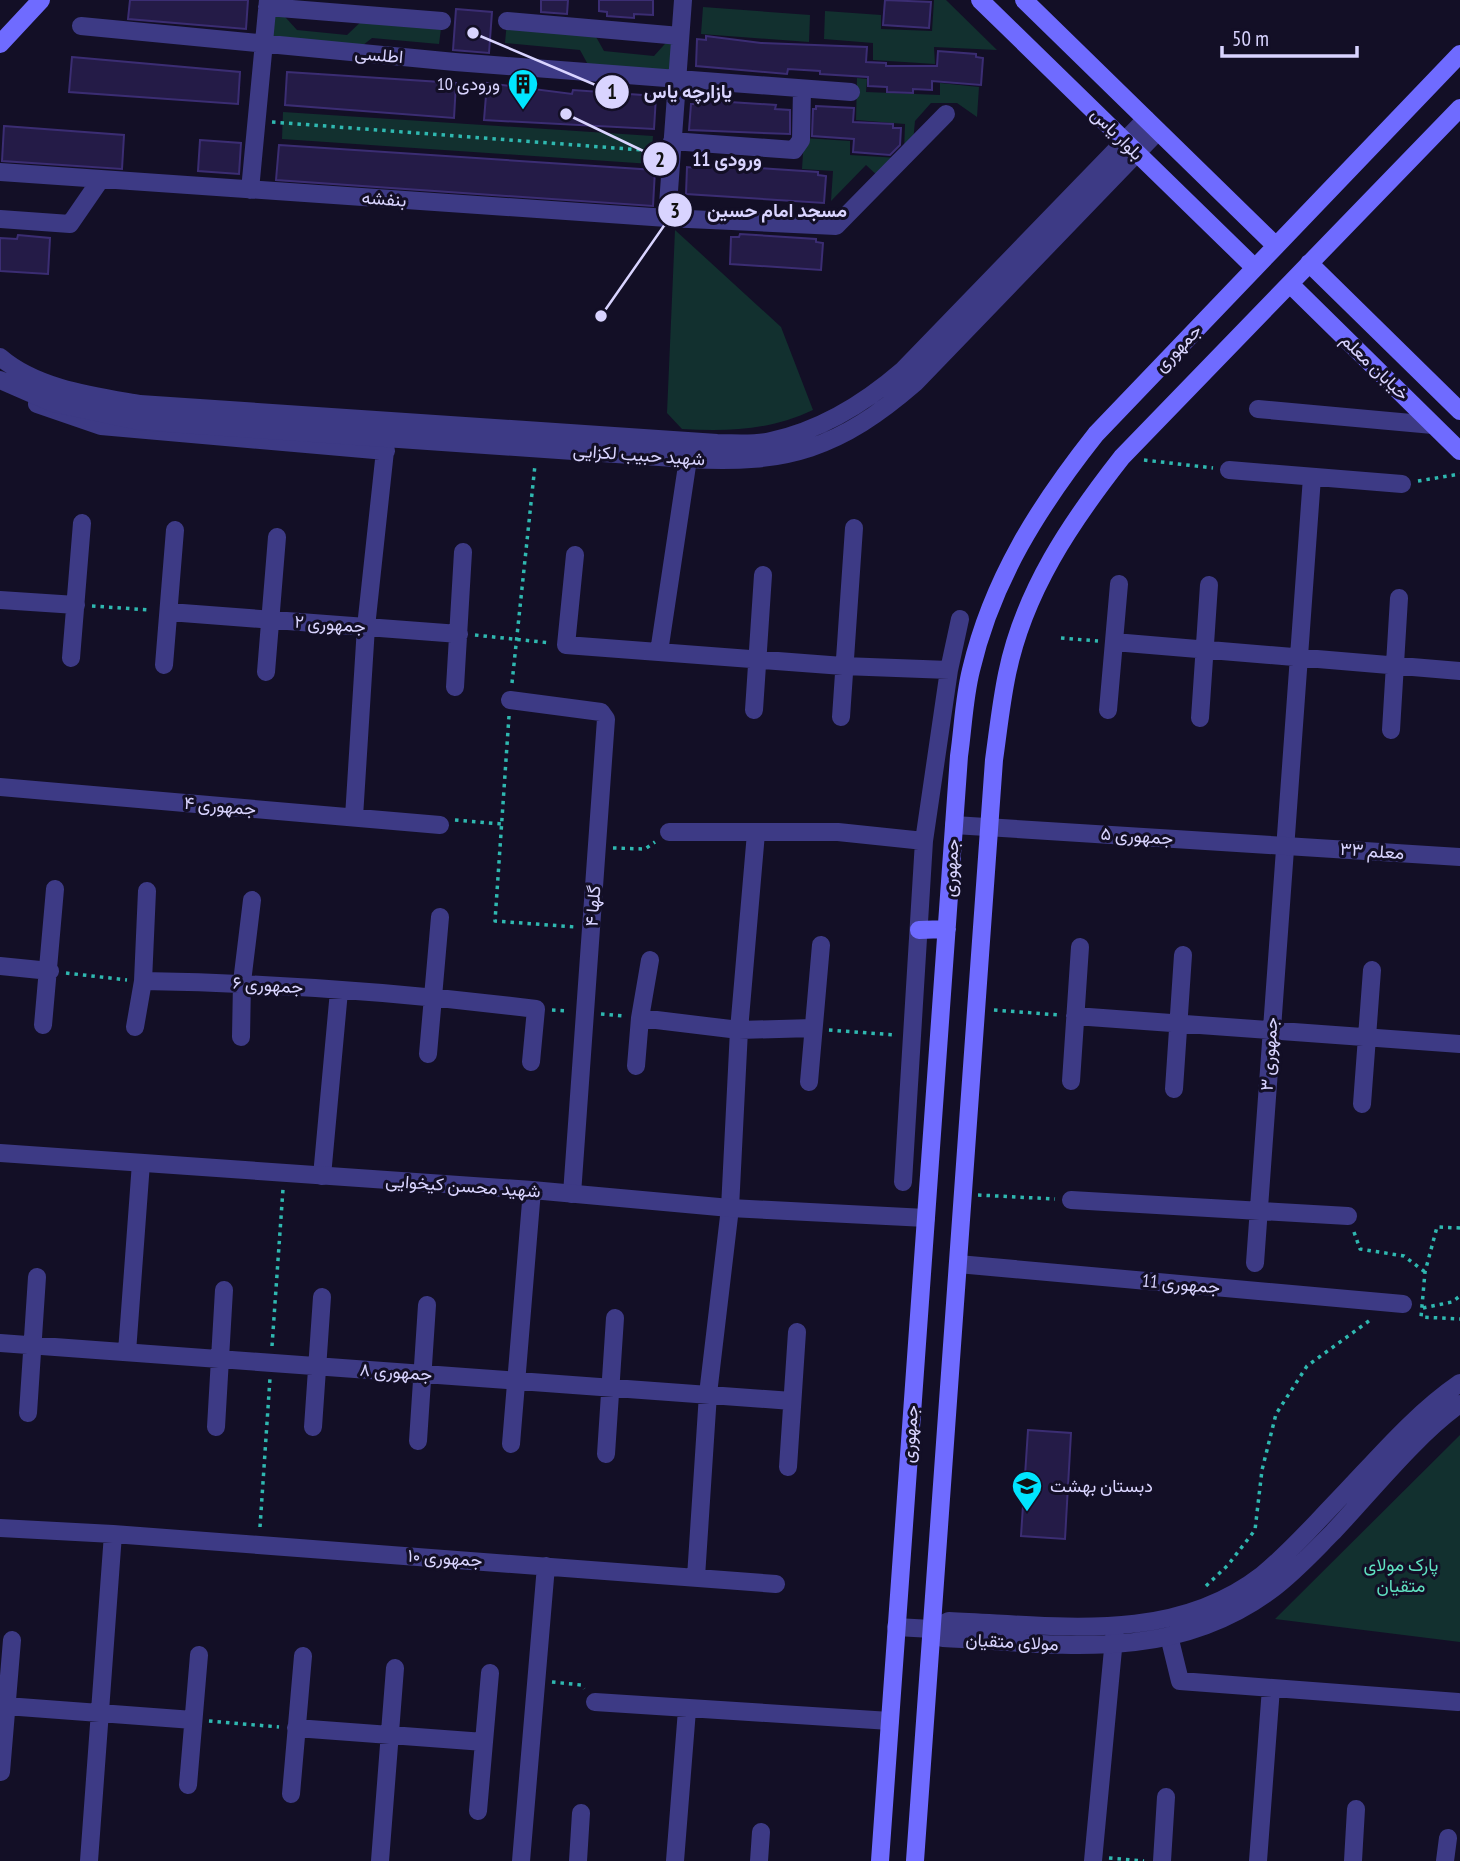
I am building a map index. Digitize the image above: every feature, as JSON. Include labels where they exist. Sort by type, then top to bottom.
[{"type":"main road","points":[[0,44],[41,0]]},
{"type":"main road","name":"بلوار یاس","points":[[980,0],[1255,268]]},
{"type":"main road","name":"بلوار یاس","points":[[1024,0],[1276,246]]},
{"type":"main road","points":[[1036,54],[1057,32]]},
{"type":"main road","name":"جمهوری","points":[[880,1861],[958,756],[971,671],[992,602],[1021,539],[1056,485],[1096,433],[1460,54]]},
{"type":"main road","name":"جمهوری","points":[[915,1861],[994,760],[1007,673],[1024,615],[1052,556],[1085,505],[1122,457],[1460,108]]},
{"type":"main road","name":"خیابان معلم","points":[[1309,263],[1460,411]]},
{"type":"main road","name":"خیابان معلم","points":[[1290,284],[1460,451]]},
{"type":"main road","points":[[919,930],[947,929]]},
{"type":"street","points":[[667,218],[683,0]]},
{"type":"street","points":[[250,190],[268,4],[442,21]]},
{"type":"street","points":[[508,21],[680,36]]},
{"type":"street","name":"اطلسی","points":[[82,26],[264,45],[677,81],[851,92]]},
{"type":"street","points":[[672,146],[794,150],[800,140],[802,89]]},
{"type":"street","name":"بنفشه","points":[[0,172],[667,218],[836,226],[946,114]]},
{"type":"street","name":"شهید حبیب لکزایی","points":[[0,380],[53,403],[138,421],[387,437],[657,448],[770,442],[842,415],[874,395],[903,370],[1152,125]]},
{"type":"street","name":"شهید حبیب لکزایی","points":[[657,448],[688,459],[772,459],[850,431],[885,409],[915,383],[1130,147]]},
{"type":"street","points":[[0,219],[70,224],[101,179]]},
{"type":"street","name":"شهید حبیب لکزایی","points":[[0,357],[58,387],[99,397],[387,437]]},
{"type":"street","points":[[0,388],[62,415],[101,426],[387,437],[366,627],[354,817]]},
{"type":"street","points":[[1258,409],[1433,425]]},
{"type":"street","points":[[659,652],[688,459]]},
{"type":"street","points":[[1229,470],[1402,484]]},
{"type":"street","name":"جمهوری ۳","points":[[1255,1263],[1312,477]]},
{"type":"street","points":[[71,658],[82,523]]},
{"type":"street","points":[[841,717],[854,528]]},
{"type":"street","points":[[164,665],[175,530]]},
{"type":"street","points":[[267,672],[277,537]]},
{"type":"street","points":[[455,687],[463,552]]},
{"type":"street","points":[[575,555],[566,645],[843,666],[949,670]]},
{"type":"street","points":[[754,710],[763,575]]},
{"type":"street","points":[[1108,710],[1119,584]]},
{"type":"street","points":[[1200,718],[1209,585]]},
{"type":"street","points":[[1391,730],[1399,598]]},
{"type":"street","points":[[0,600],[76,605]]},
{"type":"street","name":"جمهوری ۲","points":[[169,612],[459,634]]},
{"type":"street","points":[[903,1182],[924,841],[949,670],[960,619]]},
{"type":"street","points":[[1114,642],[1460,671]]},
{"type":"street","name":"گلها ۴","points":[[510,700],[605,715],[572,1194]]},
{"type":"street","name":"جمهوری ۴","points":[[0,787],[440,825]]},
{"type":"street","name":"جمهوری ۵","points":[[954,825],[1285,845]]},
{"type":"street","points":[[668,832],[838,832],[924,841]]},
{"type":"street","points":[[696,1577],[708,1394],[730,1209],[738,1030],[756,833]]},
{"type":"street","name":"معلم ۳۳","points":[[1285,845],[1460,856]]},
{"type":"street","points":[[43,1026],[50,971],[55,889]]},
{"type":"street","points":[[135,1027],[143,981],[147,891]]},
{"type":"street","points":[[241,1037],[242,982],[252,900]]},
{"type":"street","points":[[428,1054],[440,918]]},
{"type":"street","points":[[809,1082],[821,945]]},
{"type":"street","points":[[1071,1081],[1080,947]]},
{"type":"street","points":[[1174,1089],[1183,955]]},
{"type":"street","points":[[636,1066],[640,1018],[650,960]]},
{"type":"street","points":[[0,966],[50,971]]},
{"type":"street","points":[[1362,1104],[1372,970]]},
{"type":"street","name":"جمهوری ۶","points":[[143,981],[242,982],[432,996],[536,1009],[531,1062]]},
{"type":"street","points":[[323,1176],[339,991]]},
{"type":"street","points":[[1075,1016],[1460,1044]]},
{"type":"street","points":[[640,1018],[738,1030],[813,1028]]},
{"type":"street","name":"شهید محسن کیخوایی","points":[[0,1153],[572,1194],[730,1209],[926,1218]]},
{"type":"street","points":[[127,1352],[141,1163]]},
{"type":"street","points":[[511,1444],[532,1191]]},
{"type":"street","points":[[1071,1200],[1348,1216]]},
{"type":"street","name":"جمهوری 11","points":[[958,1264],[1397,1303]]},
{"type":"street","points":[[28,1413],[37,1277]]},
{"type":"street","points":[[216,1427],[224,1290]]},
{"type":"street","points":[[313,1427],[322,1297]]},
{"type":"street","points":[[418,1441],[427,1305]]},
{"type":"street","points":[[606,1454],[615,1318]]},
{"type":"street","points":[[788,1467],[797,1332]]},
{"type":"street","name":"جمهوری ۸","points":[[0,1343],[792,1401]]},
{"type":"street","name":"مولای متقیان","points":[[1460,1383],[1410,1425],[1288,1552],[1261,1576],[1227,1597],[1192,1612],[1115,1628],[949,1621],[932,1629],[943,1639],[1113,1646],[1198,1629],[1236,1612],[1271,1590],[1300,1565],[1423,1438],[1460,1404]]},
{"type":"street","name":"جمهوری ۱۰","points":[[0,1528],[113,1534],[776,1584]]},
{"type":"street","points":[[89,1861],[113,1534]]},
{"type":"street","points":[[521,1861],[546,1566]]},
{"type":"street","points":[[896,1627],[932,1629]]},
{"type":"street","points":[[1093,1859],[1115,1628]]},
{"type":"street","points":[[1169,1636],[1180,1682],[1458,1702]]},
{"type":"street","points":[[1,1772],[12,1640]]},
{"type":"street","points":[[188,1785],[199,1656]]},
{"type":"street","points":[[291,1794],[303,1656]]},
{"type":"street","points":[[380,1861],[395,1668]]},
{"type":"street","points":[[478,1811],[490,1673]]},
{"type":"street","points":[[1258,1861],[1271,1688]]},
{"type":"street","points":[[595,1702],[890,1721]]},
{"type":"street","points":[[6,1706],[193,1720]]},
{"type":"street","points":[[675,1861],[687,1710]]},
{"type":"street","points":[[296,1728],[484,1742]]},
{"type":"street","points":[[1162,1861],[1166,1797]]},
{"type":"street","points":[[1353,1861],[1356,1809]]},
{"type":"street","points":[[578,1861],[581,1813]]},
{"type":"street","points":[[759,1861],[761,1832]]},
{"type":"street","points":[[1445,1861],[1448,1838]]},
{"type":"path","points":[[257,121],[672,146]]},
{"type":"path","points":[[1122,457],[1229,470]]},
{"type":"path","points":[[1402,484],[1460,474]]},
{"type":"path","points":[[76,605],[169,612]]},
{"type":"path","points":[[459,634],[566,645]]},
{"type":"path","points":[[1061,638],[1114,642]]},
{"type":"path","points":[[440,825],[452,819],[502,824]]},
{"type":"path","points":[[597,847],[645,849],[668,832]]},
{"type":"path","points":[[495,921],[591,929]]},
{"type":"path","points":[[50,971],[143,981]]},
{"type":"path","points":[[976,1009],[1075,1016]]},
{"type":"path","points":[[813,1028],[914,1037]]},
{"type":"path","points":[[962,1194],[1071,1200]]},
{"type":"path","points":[[1348,1216],[1360,1249],[1404,1256],[1425,1272]]},
{"type":"path","points":[[1460,1228],[1437,1227],[1425,1272],[1421,1317],[1460,1319]]},
{"type":"path","points":[[1192,1612],[1197,1594],[1228,1565],[1255,1530],[1262,1470],[1276,1414],[1307,1366],[1397,1303],[1422,1309],[1452,1302],[1460,1296]]},
{"type":"path","points":[[536,1680],[581,1685],[595,1702]]},
{"type":"path","points":[[193,1720],[296,1728]]},
{"type":"path","points":[[1093,1859],[1144,1861]]},
{"type":"green space","points":[[934,0],[946,0],[997,50],[934,47],[935,64],[873,60],[873,43],[824,39],[825,11],[881,15],[881,29],[932,31]]},
{"type":"green space","points":[[276,7],[297,30],[347,35],[368,15],[442,21],[439,44],[372,38],[353,53],[264,45]]},
{"type":"green space","points":[[703,7],[810,15],[809,42],[701,34]]},
{"type":"green space","points":[[507,21],[591,28],[604,51],[654,56],[673,35],[677,81],[592,72],[580,50],[505,43]]},
{"type":"green space","points":[[857,78],[867,79],[866,92],[940,95],[940,83],[979,87],[977,117],[957,103],[931,103],[915,121],[913,142],[904,153],[905,124],[856,120]]},
{"type":"green space","points":[[283,112],[653,136],[651,164],[282,139]]},
{"type":"green space","points":[[804,138],[850,141],[850,155],[899,158],[879,177],[866,165],[831,201],[833,171],[802,169]]},
{"type":"green space","points":[[675,230],[781,327],[813,410],[765,426],[716,430],[682,429],[667,413]]},
{"type":"green space","name":"پارک مولای متقیان","points":[[1460,1435],[1460,1642],[1275,1619]]},
{"type":"building","points":[[130,0],[248,0],[246,29],[128,19]]},
{"type":"building","points":[[541,0],[568,0],[567,14],[541,12]]},
{"type":"building","points":[[599,0],[653,0],[653,15],[634,14],[634,18],[607,16],[607,12],[599,11]]},
{"type":"building","points":[[885,0],[931,2],[929,28],[883,25]]},
{"type":"building","points":[[456,9],[492,12],[489,53],[453,50]]},
{"type":"building","points":[[706,36],[761,43],[867,47],[866,62],[886,63],[886,66],[937,66],[938,51],[976,54],[976,57],[983,58],[981,85],[932,81],[932,90],[913,89],[913,93],[887,92],[887,87],[868,86],[868,77],[820,74],[820,71],[788,69],[787,74],[696,66],[697,39],[706,40]]},
{"type":"building","points":[[72,57],[240,72],[238,104],[69,92]]},
{"type":"building","points":[[287,72],[456,83],[454,118],[285,105]]},
{"type":"building","points":[[487,83],[572,94],[573,90],[656,96],[654,129],[484,120]]},
{"type":"building","points":[[699,100],[776,105],[775,109],[790,110],[790,134],[689,130],[691,104],[699,104]]},
{"type":"building","points":[[816,106],[854,108],[853,122],[893,124],[893,128],[901,128],[900,145],[890,155],[853,152],[854,139],[812,136],[813,109],[816,109]]},
{"type":"building","points":[[4,126],[124,135],[122,169],[2,161]]},
{"type":"building","points":[[200,140],[241,143],[239,174],[198,171]]},
{"type":"building","points":[[279,145],[655,170],[653,206],[276,180]]},
{"type":"building","points":[[696,164],[818,172],[818,175],[826,176],[824,203],[686,194],[687,167],[696,168]]},
{"type":"building","points":[[740,234],[816,239],[816,242],[823,243],[821,270],[730,264],[731,237],[739,237]]},
{"type":"building","points":[[18,235],[50,238],[48,274],[0,271],[0,238],[17,239]]},
{"type":"building","points":[[1028,1430],[1071,1433],[1065,1539],[1021,1536]]},
{"type":"place","name":"یازارچه یاس","points":[[473,33]]},
{"type":"place","name":"ورودی 10","points":[[523,111]]},
{"type":"place","name":"ورودی 11","points":[[566,114]]},
{"type":"place","name":"مسجد امام حسین","points":[[601,316]]},
{"type":"place","name":"دبستان بهشت","points":[[1027,1513]]}]
